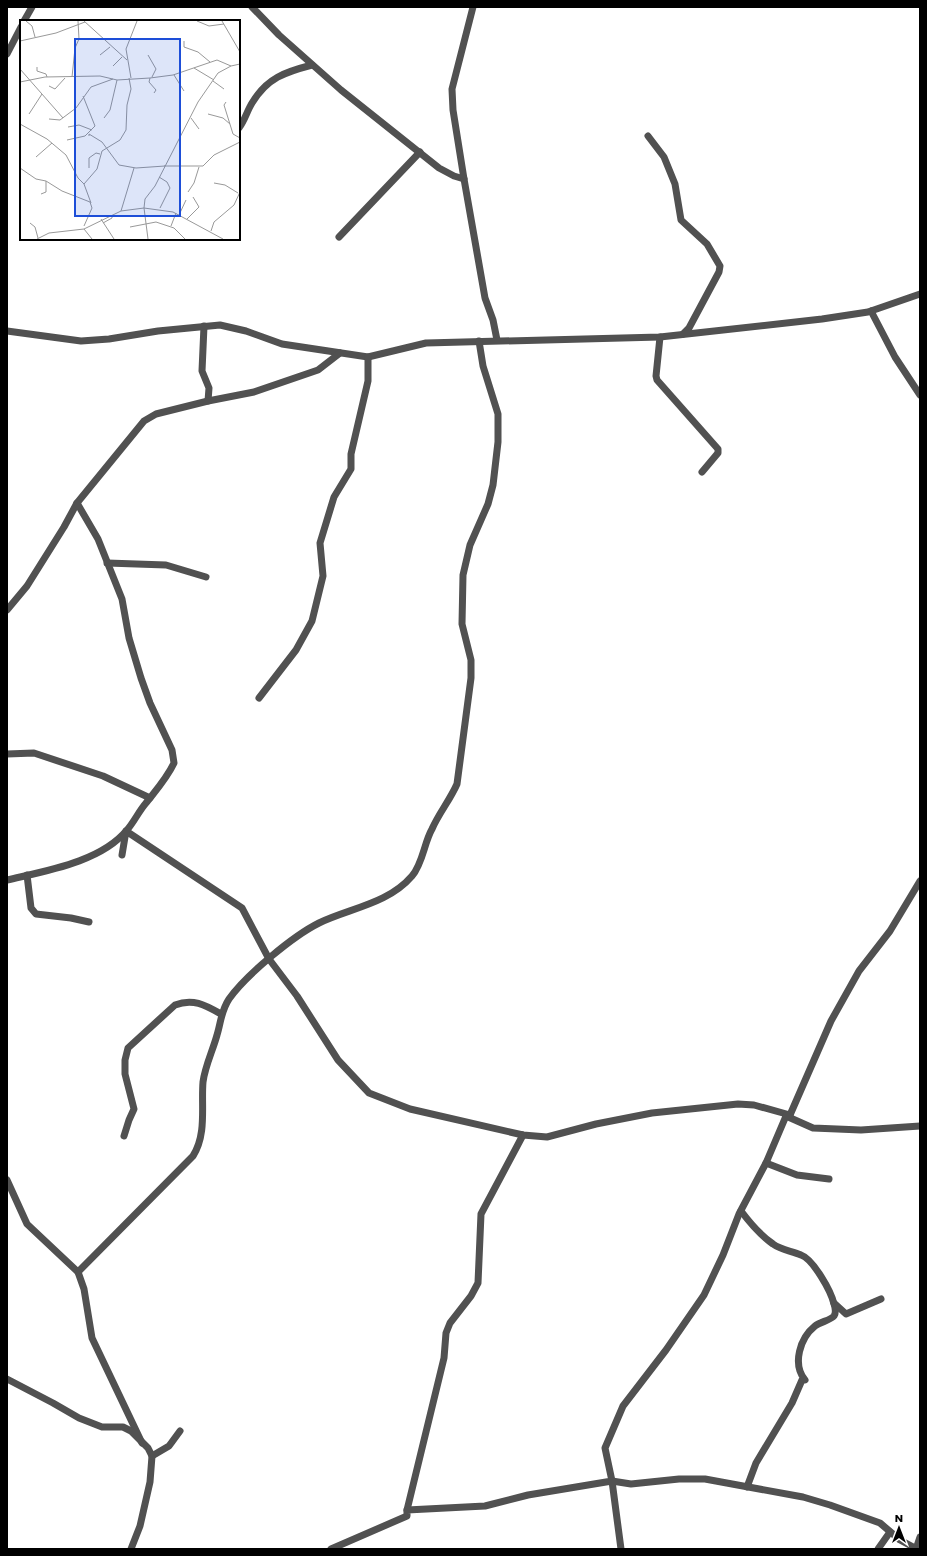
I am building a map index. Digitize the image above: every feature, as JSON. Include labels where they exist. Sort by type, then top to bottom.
[{"type":"street","points":[[25,20],[32,7]]},
{"type":"street","points":[[252,7],[312,65],[341,90],[439,168],[454,176],[464,179]]},
{"type":"street","points":[[473,7],[452,89],[453,110],[485,298],[493,320],[497,340]]},
{"type":"street","points":[[7,54],[20,28]]},
{"type":"street","points":[[240,126],[259,90],[267,83],[281,75],[312,65]]},
{"type":"street","points":[[648,136],[664,157],[675,184],[681,220],[707,244],[720,266],[689,328],[683,334]]},
{"type":"street","points":[[339,237],[420,152]]},
{"type":"street","points":[[7,331],[81,341],[110,339],[220,325],[246,331],[282,344],[368,357],[426,343],[660,337],[822,319],[870,311],[920,294]]},
{"type":"street","points":[[870,311],[920,395]]},
{"type":"street","points":[[204,326],[202,371],[209,388],[208,401]]},
{"type":"street","points":[[660,337],[656,376],[657,380],[718,449],[718,453],[702,472]]},
{"type":"street","points":[[78,1272],[193,1156],[199,1146],[203,1116],[203,1081],[218,1033],[221,1014],[241,983],[269,959],[318,924],[362,908],[384,898],[402,886],[413,875],[431,829],[453,795],[457,784],[471,678],[471,660],[462,624],[463,575],[470,545],[488,504],[493,485],[498,442],[498,414],[483,366],[479,341]]},
{"type":"street","points":[[7,610],[27,586],[64,527],[77,503],[144,421],[156,414],[208,401],[254,392],[318,370],[340,353]]},
{"type":"street","points":[[259,698],[296,650],[312,621],[323,576],[320,543],[334,497],[351,469],[351,454],[368,381],[368,357]]},
{"type":"street","points":[[7,880],[67,866],[90,856],[113,843],[126,831],[168,775],[174,763],[174,757],[157,715],[150,703],[129,638],[122,600],[98,539],[77,503]]},
{"type":"street","points":[[107,563],[166,565],[206,577]]},
{"type":"street","points":[[7,754],[34,753],[103,776],[150,798]]},
{"type":"street","points":[[126,831],[242,908],[269,959],[296,996],[338,1060],[369,1093],[410,1109],[523,1136],[547,1137],[596,1124],[652,1113],[738,1104],[754,1105],[788,1116],[812,1128],[820,1129],[861,1130],[920,1126]]},
{"type":"street","points":[[122,855],[126,831]]},
{"type":"street","points":[[27,875],[31,908],[36,914],[71,918],[89,922]]},
{"type":"street","points":[[621,1549],[612,1481],[605,1448],[616,1420],[623,1406],[666,1350],[704,1295],[723,1255],[741,1211],[766,1163],[831,1022],[859,971],[890,931],[920,881]]},
{"type":"street","points":[[124,1136],[134,1109],[125,1074],[125,1060],[128,1048],[175,1004],[184,1001],[199,1003],[221,1014]]},
{"type":"street","points":[[331,1549],[407,1516],[407,1510],[444,1358],[446,1333],[450,1323],[471,1296],[478,1283],[481,1214],[523,1136]]},
{"type":"street","points":[[766,1163],[797,1175],[829,1179]]},
{"type":"street","points":[[7,1180],[27,1224],[78,1272],[84,1289],[92,1338],[142,1443]]},
{"type":"street","points":[[741,1211],[755,1229],[774,1245],[811,1260],[834,1303],[846,1314],[881,1299]]},
{"type":"street","points":[[747,1487],[756,1463],[792,1403],[802,1380],[805,1380],[800,1375],[798,1367],[798,1358],[803,1341],[814,1326],[833,1318],[835,1314],[834,1303]]},
{"type":"street","points":[[7,1379],[53,1402],[79,1418],[102,1426],[123,1427],[131,1431],[152,1456],[150,1482],[140,1526],[131,1549]]},
{"type":"street","points":[[152,1456],[169,1446],[180,1431]]},
{"type":"street","points":[[407,1510],[485,1506],[528,1496],[612,1481],[631,1484],[679,1479],[705,1479],[735,1483],[747,1487],[803,1497],[830,1505],[880,1523],[900,1540],[916,1549],[920,1537]]},
{"type":"street","points":[[878,1549],[890,1532]]}]
